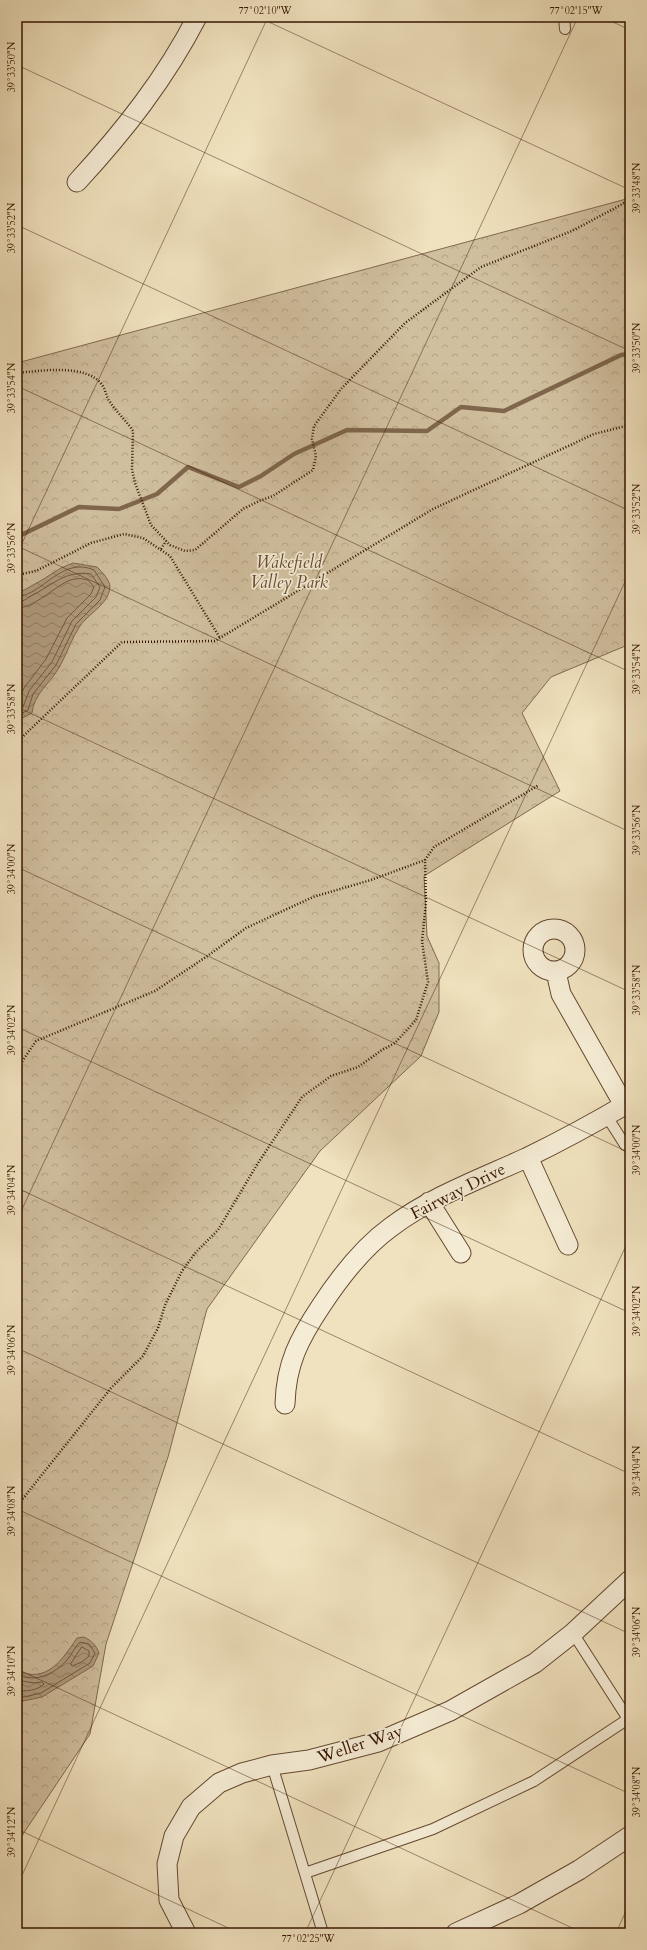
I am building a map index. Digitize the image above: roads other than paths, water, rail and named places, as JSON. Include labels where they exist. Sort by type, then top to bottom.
[{"type":"street","points":[[77,182],[120,134],[145,102],[183,45],[197,17]]},
{"type":"street","points":[[556,972],[561,994],[627,1104]]},
{"type":"street","name":"Fairway Drive","points":[[285,1404],[286,1382],[289,1366],[313,1318],[351,1265],[370,1244],[390,1227],[429,1202],[528,1157],[627,1104]]},
{"type":"street","points":[[528,1157],[568,1245]]},
{"type":"street","points":[[429,1202],[461,1253]]},
{"type":"street","name":"Weller Way","points":[[186,1933],[169,1900],[167,1864],[174,1836],[191,1807],[219,1783],[242,1773],[272,1765],[309,1760],[378,1742],[450,1711],[535,1663],[573,1633],[630,1580]]},
{"type":"street","points":[[456,1933],[539,1893],[579,1870],[630,1836]]},
{"type":"lane","points":[[564,17],[565,29]]},
{"type":"lane","points":[[606,1115],[626,1145],[630,1146]]},
{"type":"lane","points":[[305,1873],[441,1826],[534,1781],[629,1721],[573,1633]]},
{"type":"lane","points":[[272,1765],[323,1933]]},
{"type":"water","points":[[73,563],[97,567],[109,582],[109,593],[102,603],[84,621],[74,635],[60,666],[39,694],[33,706],[32,713],[17,721],[17,594],[61,568]]},
{"type":"water","points":[[84,1637],[97,1648],[99,1653],[93,1666],[42,1697],[23,1701],[17,1700],[17,1670],[27,1674],[45,1672],[53,1668],[60,1661],[77,1638]]},
{"type":"waterway","points":[[17,537],[79,507],[119,509],[157,494],[188,467],[239,487],[261,476],[294,454],[347,430],[427,431],[461,407],[504,411],[621,355],[630,354]]},
{"type":"park label","name":"Wakefield Valley Park","points":[[289,572]]}]
